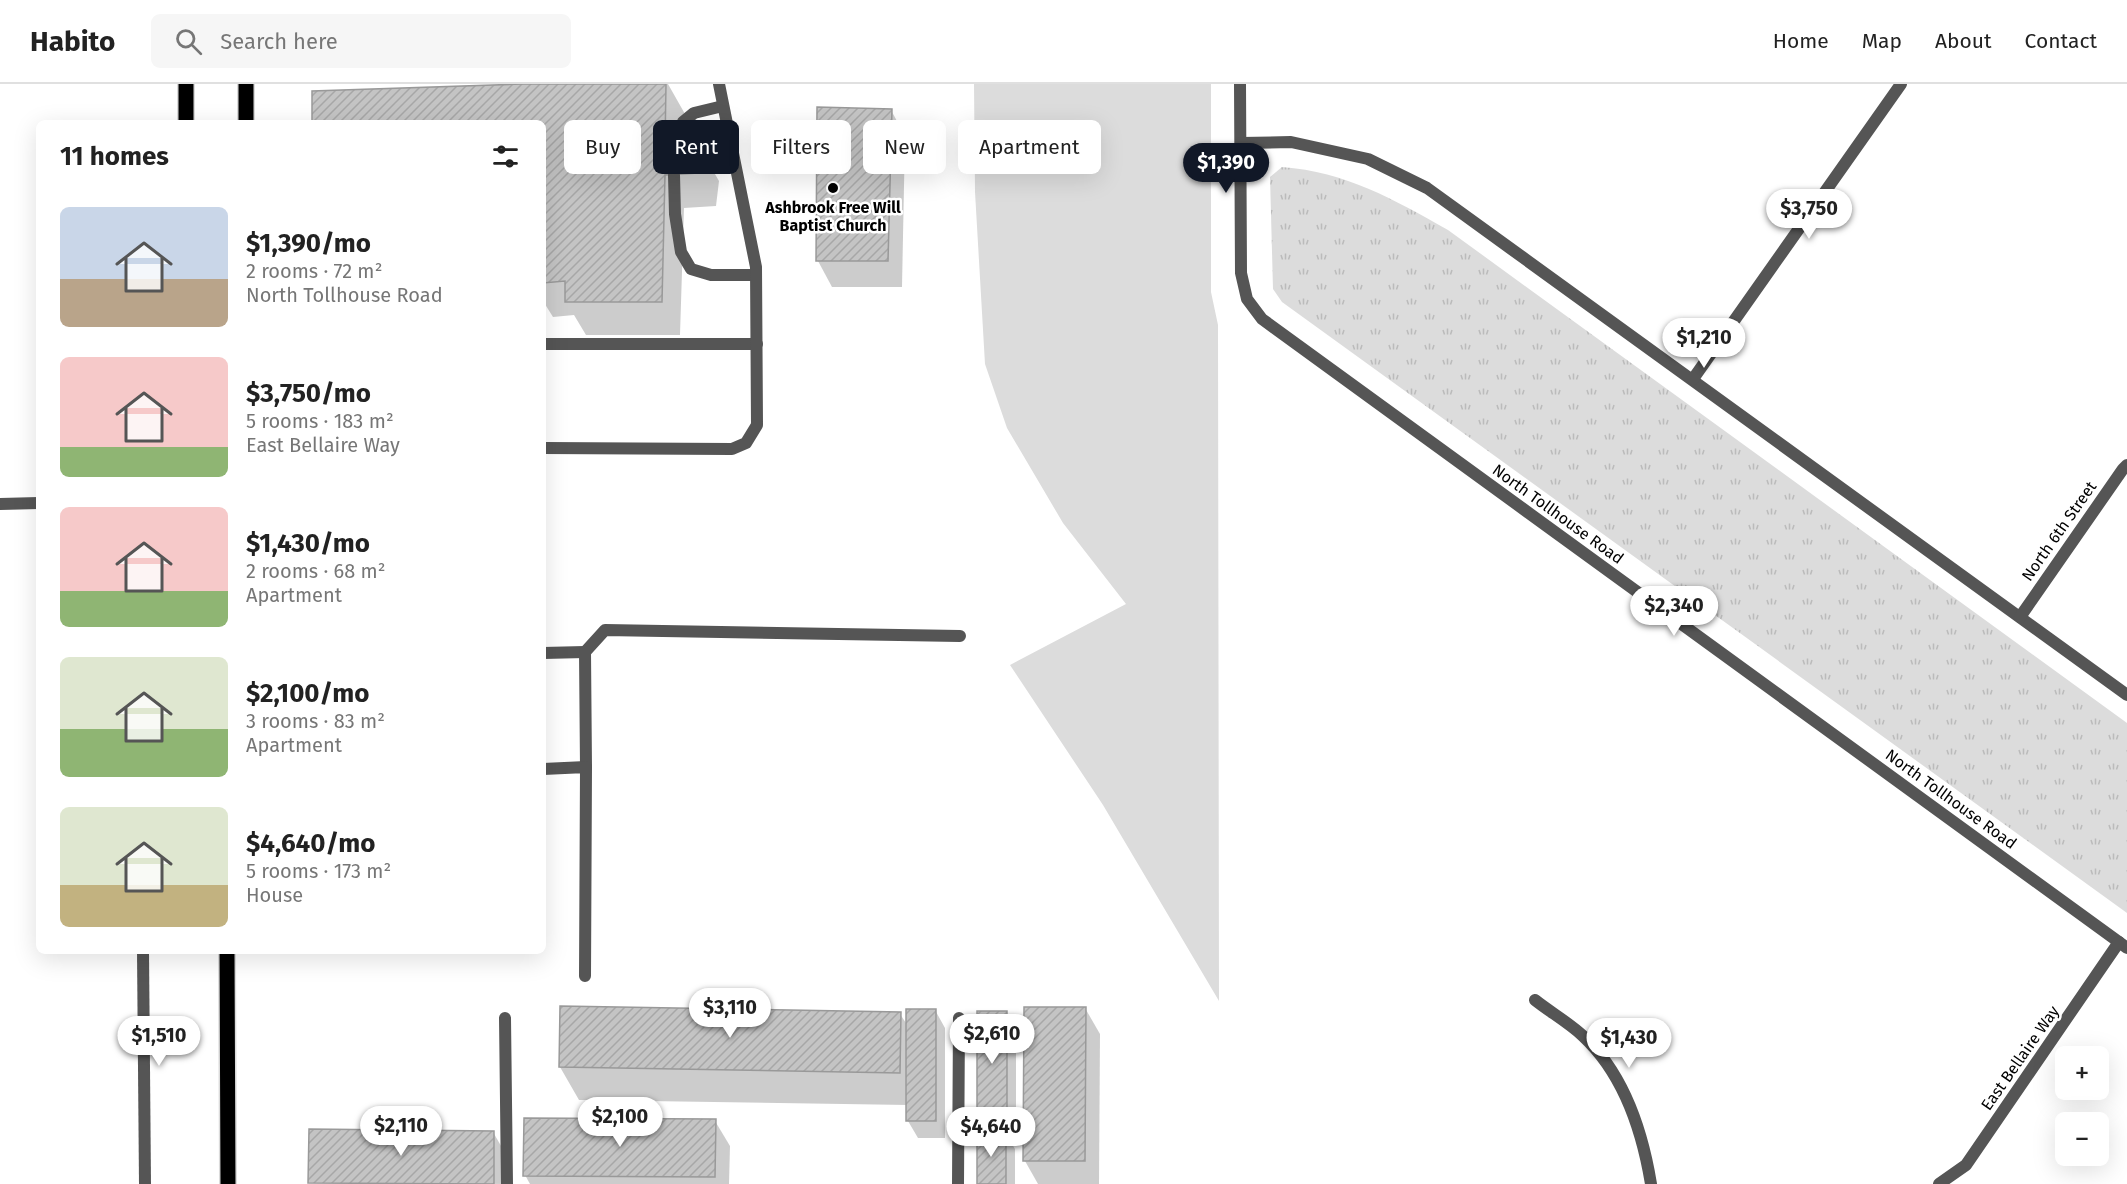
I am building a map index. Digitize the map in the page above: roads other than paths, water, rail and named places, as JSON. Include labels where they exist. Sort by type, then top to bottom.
[{"type":"main road","points":[[186,84],[186,120]]},
{"type":"main road","points":[[246,84],[246,120]]},
{"type":"main road","points":[[227,954],[228,1184]]},
{"type":"street","points":[[546,448],[732,449],[746,443],[756,425],[756,267],[719,84]]},
{"type":"street","name":"North Tollhouse Road","points":[[1240,84],[1241,273],[1247,299],[1262,319],[2123,945]]},
{"type":"street","points":[[1693,379],[1901,84]]},
{"type":"street","points":[[685,120],[694,113],[723,106]]},
{"type":"street","points":[[1241,143],[1291,142],[1368,159],[1427,188],[2127,695]]},
{"type":"street","points":[[674,175],[675,214],[681,252],[692,269],[711,275],[756,275]]},
{"type":"street","points":[[546,344],[756,344]]},
{"type":"street","name":"North 6th Street","points":[[2020,617],[2127,465]]},
{"type":"street","points":[[0,504],[36,503]]},
{"type":"street","points":[[585,976],[585,652],[605,630],[960,636]]},
{"type":"street","points":[[546,653],[585,652]]},
{"type":"street","points":[[546,769],[586,767]]},
{"type":"street","name":"East Bellaire Way","points":[[1939,1184],[1966,1165],[2123,945]]},
{"type":"street","points":[[143,954],[145,1184]]},
{"type":"street","points":[[1535,1000],[1582,1036],[1611,1067],[1633,1110],[1651,1184]]},
{"type":"street","points":[[505,1018],[507,1184]]},
{"type":"street","points":[[958,1184],[959,1018]]},
{"type":"place","name":"Ashbrook Free Will Baptist Church","points":[[833,188]]}]
